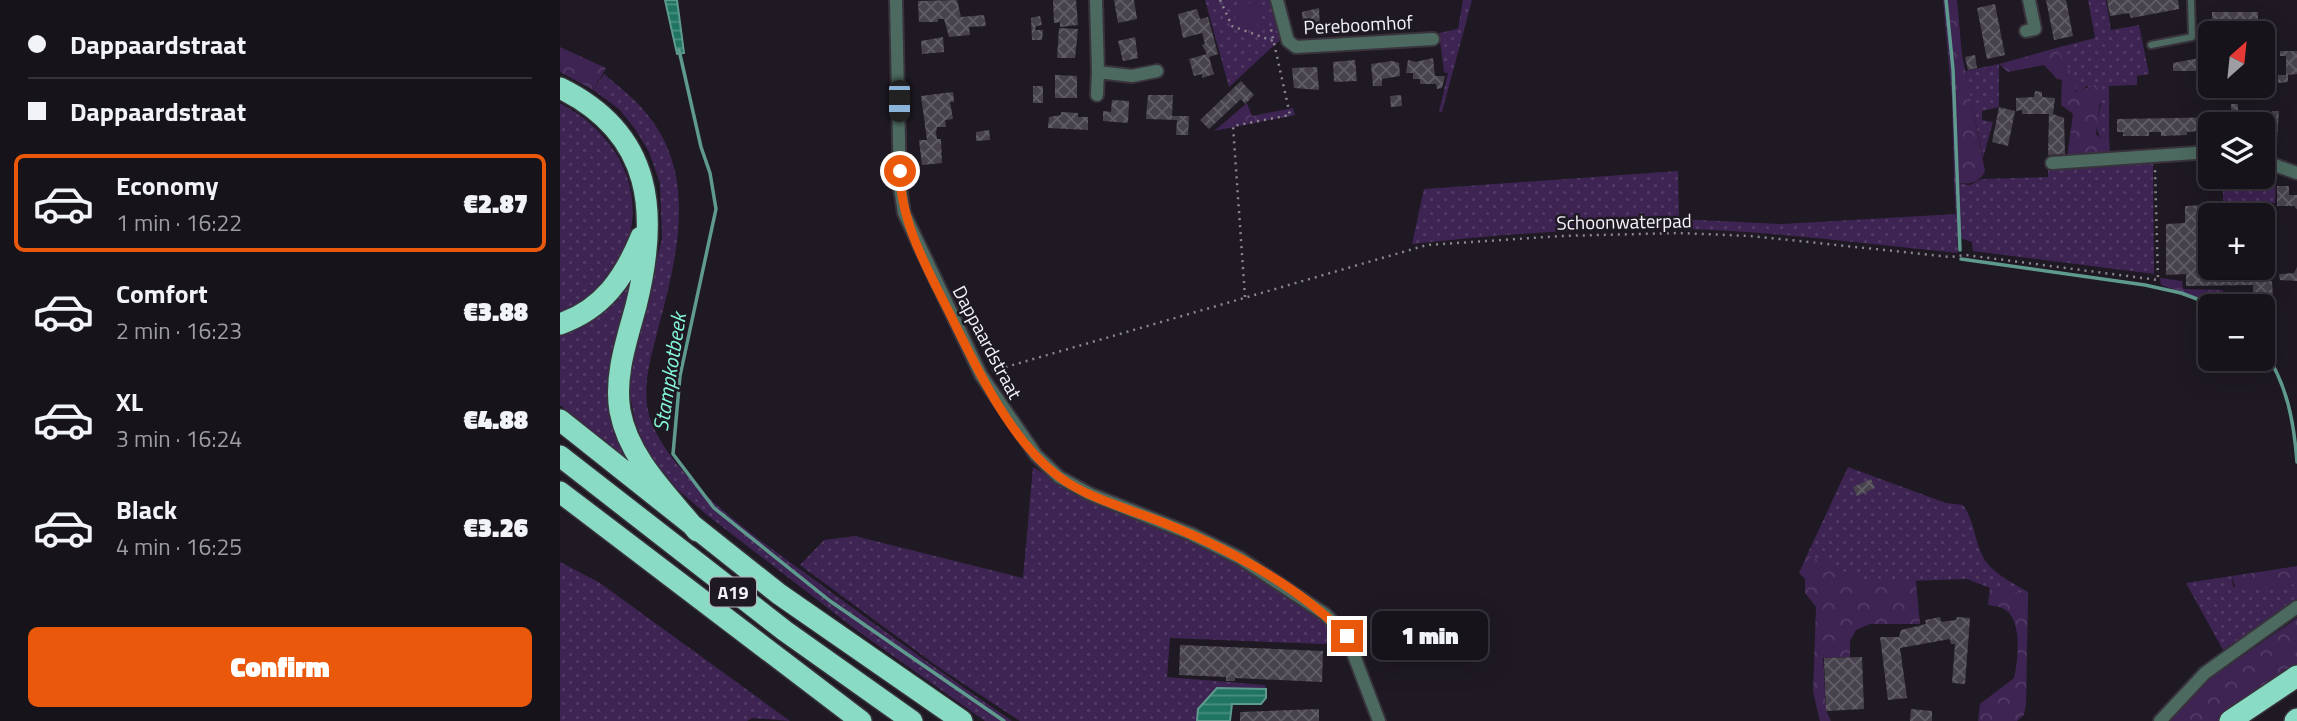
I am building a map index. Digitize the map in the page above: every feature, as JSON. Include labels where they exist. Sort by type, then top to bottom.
[{"type":"highway","points":[[560,88],[600,113],[619,131],[644,179],[649,219],[645,264],[626,335],[620,409],[627,435],[641,462],[697,531]]},
{"type":"highway","points":[[560,324],[582,317],[609,295],[629,265],[649,219]]},
{"type":"highway","points":[[560,420],[697,531],[811,617],[962,721]]},
{"type":"highway","name":"A19","points":[[560,456],[785,631],[912,721]]},
{"type":"highway","name":"A19","points":[[565,498],[861,721]]},
{"type":"highway","points":[[2230,721],[2297,676]]},
{"type":"street","name":"Dappaardstraat","points":[[896,0],[900,188],[904,213],[981,375],[1036,456],[1059,477],[1090,494],[1222,548],[1325,614],[1347,636],[1379,721]]},
{"type":"street","points":[[1096,0],[1097,95]]},
{"type":"street","name":"Pereboomhof","points":[[1277,0],[1288,41],[1296,47],[1433,39]]},
{"type":"street","points":[[2026,31],[2035,29],[2029,0]]},
{"type":"street","points":[[1098,72],[1132,76],[1157,72]]},
{"type":"street","points":[[2052,163],[2198,152]]},
{"type":"street","points":[[2275,166],[2297,173]]},
{"type":"street","points":[[2160,721],[2205,673],[2297,607]]},
{"type":"lane","points":[[2151,45],[2192,37],[2191,0]]},
{"type":"path","points":[[1220,0],[1233,26],[1273,41],[1290,116],[1233,126],[1245,297]]},
{"type":"path","name":"Schoonwaterpad","points":[[981,375],[1427,245],[1561,236],[1679,233],[1966,256],[2158,280],[2155,154]]},
{"type":"green space","points":[[1205,0],[1270,0],[1280,40],[1229,87]]},
{"type":"green space","points":[[1463,0],[1472,0],[1442,112],[1439,112],[1448,73],[1444,72],[1439,33],[1458,29]]},
{"type":"green space","points":[[1943,0],[1957,0],[1962,55],[1985,171],[1980,179],[1968,183],[1954,183],[1952,99]]},
{"type":"green space","points":[[2088,0],[2106,0],[2111,30],[2139,25],[2149,74],[2137,76],[2137,85],[2109,86],[2109,137],[2100,138],[2096,126],[2101,104],[2087,86],[2079,92],[2074,89],[2056,48],[2095,38]]},
{"type":"green space","points":[[1248,3],[1257,7],[1261,16],[1257,25],[1248,29],[1239,25],[1235,16],[1239,7]]},
{"type":"green space","points":[[560,47],[606,68],[593,90],[560,72]]},
{"type":"green space","points":[[2056,48],[2077,82],[2076,92],[2095,85],[2101,93],[2096,134],[2100,138],[2109,137],[2110,155],[2067,158],[2073,114],[2061,105],[2062,80],[2057,79],[2044,65],[2008,72],[1999,64]]},
{"type":"green space","points":[[1999,64],[1999,107],[1982,111],[1982,120],[1993,122],[1983,158],[1965,71]]},
{"type":"green space","points":[[604,74],[646,113],[663,139],[674,166],[679,224],[669,283],[650,361],[646,393],[652,424],[665,448],[705,494],[754,535],[1012,721],[985,721],[859,632],[707,515],[677,489],[650,456],[637,432],[629,389],[638,333],[662,239],[660,183],[649,152],[635,129],[619,109],[593,90]]},
{"type":"green space","points":[[560,103],[591,124],[614,150],[628,179],[633,210],[629,240],[615,268],[592,293],[560,313]]},
{"type":"green space","points":[[1247,103],[1252,116],[1293,108],[1295,115],[1214,131]]},
{"type":"green space","points":[[2153,161],[2154,274],[1973,251],[1972,242],[1957,237],[1958,253],[1773,234],[1663,229],[1537,233],[1412,244],[1424,189],[1678,171],[1679,219],[1782,224],[1956,214],[1954,183],[1970,185],[1982,179],[2048,177],[2048,168]]},
{"type":"green space","points":[[2276,171],[2275,203],[2223,203],[2223,189],[2275,189]]},
{"type":"green space","points":[[634,270],[618,349],[637,468],[560,405],[560,332]]},
{"type":"green space","points":[[2160,278],[2182,281],[2183,289],[2223,290],[2224,294],[2198,294],[2198,298],[2161,285]]},
{"type":"green space","points":[[1033,467],[1092,501],[1225,555],[1327,622],[1342,641],[1324,644],[1170,638],[1167,677],[1265,685],[1266,689],[1217,688],[1198,709],[1197,721],[1020,721],[938,667],[800,565],[824,540],[855,536],[1023,578]]},
{"type":"green space","points":[[1848,467],[1946,503],[1963,505],[1987,563],[2003,577],[2028,592],[2028,599],[2021,593],[1990,588],[1967,579],[1881,582],[1861,580],[1807,555]]},
{"type":"green space","points":[[1807,555],[1861,580],[1916,581],[1920,624],[1870,624],[1856,630],[1850,641],[1850,657],[1823,658],[1826,710],[1831,721],[1820,721],[1813,692],[1816,607],[1805,593],[1805,579],[1799,573]]},
{"type":"green space","points":[[560,562],[600,583],[790,721],[752,718],[747,721],[560,721]]},
{"type":"green space","points":[[2297,566],[2297,584],[2236,590],[2232,576]]},
{"type":"green space","points":[[2232,576],[2233,587],[2297,584],[2297,601],[2223,650],[2186,583]]},
{"type":"green space","points":[[1990,588],[2021,593],[2028,599],[2026,704],[2024,715],[2017,721],[1978,721],[1980,704],[2014,678],[2017,661],[2018,641],[2014,622],[2004,609],[1988,605]]},
{"type":"green space","points":[[2297,618],[2297,668],[2219,721],[2169,721],[2208,680]]},
{"type":"shaded area","points":[[665,0],[677,0],[684,53],[677,54]]},
{"type":"shaded area","points":[[1217,688],[1266,689],[1266,698],[1261,704],[1232,704],[1230,721],[1197,721],[1198,709]]},
{"type":"building","points":[[957,0],[961,17],[984,15],[986,26],[969,27],[970,35],[949,37],[944,19],[938,19],[938,22],[919,22],[918,1]]},
{"type":"building","points":[[1053,0],[1076,0],[1078,25],[1060,27],[1060,22],[1054,23]]},
{"type":"building","points":[[1114,0],[1134,0],[1137,19],[1118,23]]},
{"type":"building","points":[[2046,0],[2066,0],[2073,36],[2054,40]]},
{"type":"building","points":[[2107,0],[2178,0],[2179,9],[2131,18],[2129,13],[2110,16]]},
{"type":"building","points":[[1995,4],[2005,55],[1987,59],[1977,8]]},
{"type":"building","points":[[1319,8],[1320,28],[1303,26],[1302,12]]},
{"type":"building","points":[[1197,9],[1200,19],[1208,17],[1218,54],[1209,57],[1214,74],[1202,78],[1202,74],[1194,76],[1189,59],[1207,54],[1202,45],[1205,44],[1202,33],[1183,38],[1178,14]]},
{"type":"building","points":[[2212,12],[2258,12],[2258,21],[2212,21]]},
{"type":"building","points":[[1040,16],[1042,25],[1036,26],[1035,30],[1043,30],[1042,40],[1032,40],[1031,18]]},
{"type":"building","points":[[1059,28],[1078,29],[1075,58],[1057,58]]},
{"type":"building","points":[[943,37],[944,52],[922,54],[921,41]]},
{"type":"building","points":[[1135,37],[1138,58],[1123,61],[1118,41]]},
{"type":"building","points":[[2280,51],[2297,51],[2297,74],[2288,75],[2288,82],[2278,83],[2278,75],[2286,75],[2286,56],[2280,56]]},
{"type":"building","points":[[1975,55],[1977,68],[1968,70],[1965,57]]},
{"type":"building","points":[[1433,58],[1435,76],[1445,76],[1442,88],[1437,89],[1436,84],[1420,84],[1420,79],[1413,79],[1413,73],[1406,73],[1408,60],[1416,62]]},
{"type":"building","points":[[2198,58],[2198,71],[2173,71],[2173,63]]},
{"type":"building","points":[[1355,60],[1357,81],[1334,82],[1333,62]]},
{"type":"building","points":[[1392,61],[1399,63],[1400,76],[1382,79],[1382,86],[1373,86],[1371,64]]},
{"type":"building","points":[[1317,67],[1319,90],[1294,88],[1292,68]]},
{"type":"building","points":[[1055,75],[1077,76],[1077,98],[1055,98]]},
{"type":"building","points":[[1241,81],[1254,95],[1245,104],[1241,99],[1209,129],[1200,120]]},
{"type":"building","points":[[1033,86],[1043,86],[1043,103],[1033,103]]},
{"type":"building","points":[[2035,91],[2042,92],[2042,97],[2055,98],[2053,114],[2064,118],[2065,154],[2048,155],[2049,114],[2022,114],[2022,110],[2016,111],[2016,98],[2034,97]]},
{"type":"building","points":[[953,92],[954,102],[950,102],[953,119],[945,120],[946,127],[937,127],[936,133],[937,139],[941,139],[942,163],[922,165],[919,140],[927,140],[921,96]]},
{"type":"building","points":[[1148,95],[1173,95],[1172,116],[1189,116],[1188,135],[1176,135],[1177,120],[1146,119]]},
{"type":"building","points":[[1401,95],[1402,106],[1391,107],[1390,96]]},
{"type":"building","points":[[1112,100],[1129,101],[1128,123],[1103,121],[1103,111],[1111,112]]},
{"type":"building","points":[[2231,104],[2238,104],[2238,112],[2232,112]]},
{"type":"building","points":[[1999,107],[2015,111],[2008,146],[1992,142]]},
{"type":"building","points":[[2279,111],[2277,139],[2275,112],[2272,112]]},
{"type":"building","points":[[1061,112],[1078,113],[1078,117],[1088,117],[1088,130],[1048,128],[1049,117],[1061,115]]},
{"type":"building","points":[[2198,118],[2198,131],[2187,132],[2187,135],[2161,136],[2161,132],[2149,132],[2149,136],[2123,136],[2123,132],[2117,132],[2117,119]]},
{"type":"building","points":[[989,130],[990,140],[976,141],[976,132]]},
{"type":"building","points":[[2277,186],[2289,186],[2289,195],[2297,195],[2297,209],[2294,206],[2277,206]]},
{"type":"building","points":[[2198,205],[2198,280],[2272,281],[2273,294],[2253,294],[2253,285],[2186,286],[2186,274],[2166,275],[2166,224],[2185,223],[2185,206]]},
{"type":"building","points":[[2297,267],[2297,281],[2280,280],[2279,274],[2294,273]]},
{"type":"building","points":[[1871,479],[1875,488],[1857,496],[1853,487]]},
{"type":"building","points":[[1940,617],[1941,622],[1956,620],[1957,617],[1970,618],[1965,684],[1952,683],[1955,644],[1951,644],[1950,639],[1900,648],[1907,698],[1888,700],[1880,637],[1899,637],[1901,630],[1926,624],[1925,620]]},
{"type":"building","points":[[1180,645],[1323,651],[1322,682],[1235,678],[1235,681],[1226,681],[1226,677],[1179,675]]},
{"type":"building","points":[[1862,657],[1864,709],[1826,711],[1824,658]]},
{"type":"building","points":[[1319,709],[1319,721],[1240,721],[1240,712]]},
{"type":"building","points":[[1911,709],[1932,711],[1932,721],[1910,721]]},
{"type":"waterway","points":[[1946,0],[1953,69],[1960,250]]},
{"type":"waterway","name":"Stampkotbeek","points":[[679,50],[701,147],[710,173],[716,209],[680,376],[673,454],[714,508],[830,601],[1004,721]]},
{"type":"waterway","points":[[1961,259],[2145,285],[2198,299]]},
{"type":"waterway","points":[[2275,369],[2288,403],[2297,462]]},
{"type":"route","points":[[900,171],[904,213],[934,282],[981,375],[1036,456],[1059,477],[1090,494],[1191,534],[1240,558],[1325,614],[1347,636]]}]
